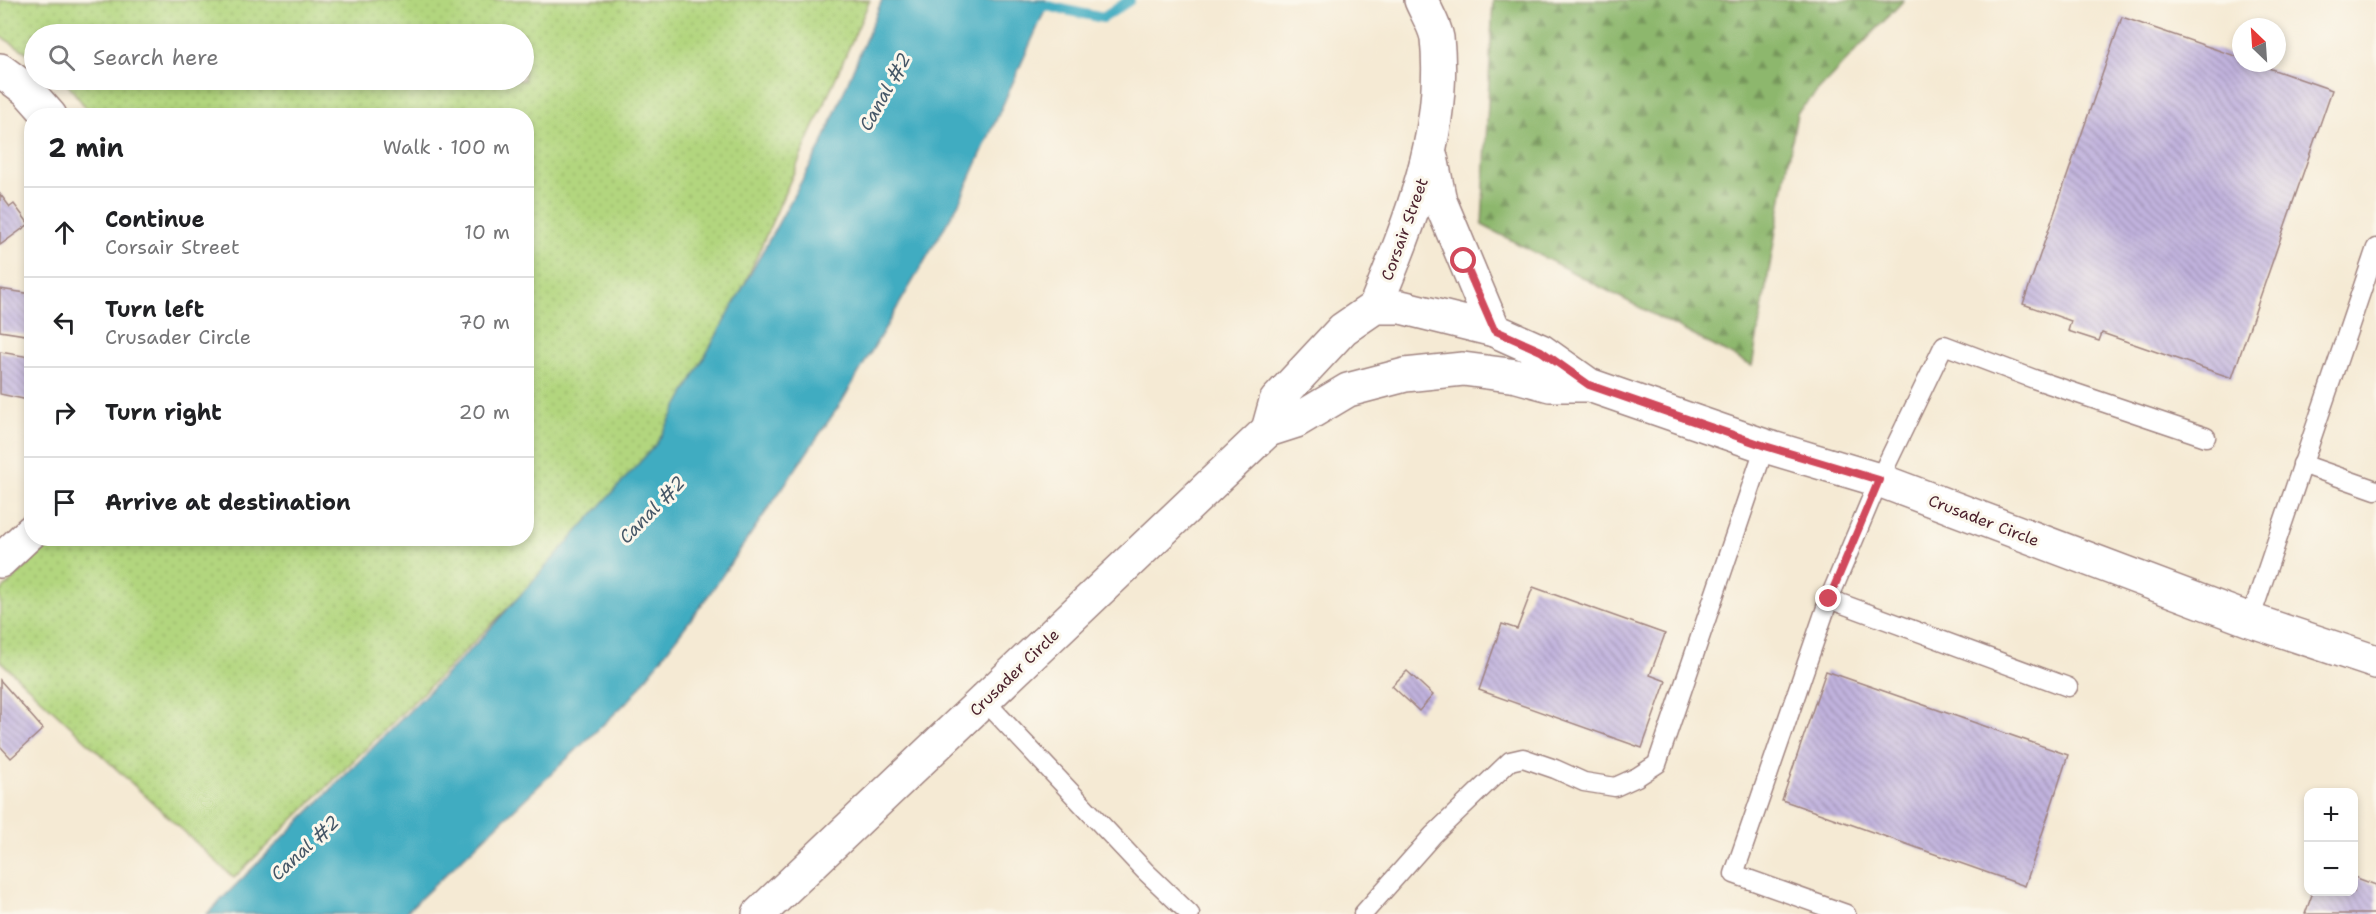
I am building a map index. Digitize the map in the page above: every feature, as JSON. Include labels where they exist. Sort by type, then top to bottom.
[{"type":"street","name":"Corsair Street","points":[[1375,307],[1410,220],[1430,151],[1437,87],[1437,36],[1422,0]]},
{"type":"street","points":[[0,70],[24,88]]},
{"type":"street","points":[[27,90],[43,108]]},
{"type":"street","name":"Corsair Street","points":[[1430,151],[1440,201],[1494,330]]},
{"type":"street","points":[[1268,430],[1276,401],[1342,329],[1375,307]]},
{"type":"street","name":"Crusader Circle","points":[[1375,307],[1401,307],[1494,330],[1541,351],[1589,385],[1765,446],[1879,480],[2250,620],[2376,662]]},
{"type":"street","name":"Crusader Circle","points":[[759,914],[1268,430],[1296,421],[1348,390],[1405,375],[1462,369],[1517,376],[1550,385],[1589,385]]},
{"type":"street","points":[[0,561],[24,538]]},
{"type":"lane","points":[[2250,620],[2376,248]]},
{"type":"lane","points":[[1846,914],[1734,874],[1829,599],[1879,480],[1944,345],[2034,379],[2206,437]]},
{"type":"lane","points":[[1363,914],[1433,835],[1510,761],[1523,758],[1584,782],[1615,787],[1657,764],[1765,446]]},
{"type":"lane","points":[[2302,464],[2376,490]]},
{"type":"lane","points":[[1829,599],[2068,687]]},
{"type":"lane","points":[[984,700],[1145,871],[1190,914]]},
{"type":"green space","points":[[0,0],[870,0],[676,439],[234,878],[0,661],[0,592],[47,546],[534,546],[534,108],[86,108],[72,90],[534,90],[534,24],[24,24],[24,51],[0,36]]},
{"type":"green space","points":[[1493,0],[1904,0],[1797,113],[1752,366],[1482,225]]},
{"type":"water","name":"Canal #2","points":[[882,0],[1046,0],[1047,6],[960,201],[841,403],[706,599],[632,697],[404,914],[207,914],[478,642],[657,443],[822,144]]},
{"type":"building","points":[[2122,17],[2232,55],[2232,72],[2280,72],[2332,90],[2232,378],[2102,333],[2099,341],[2068,331],[2071,321],[2023,304]]},
{"type":"building","points":[[0,194],[10,207],[14,204],[24,217],[24,228],[0,245]]},
{"type":"building","points":[[0,289],[24,293],[24,335],[0,331]]},
{"type":"building","points":[[0,352],[24,356],[24,399],[0,394]]},
{"type":"building","points":[[1533,587],[1665,634],[1650,675],[1666,681],[1642,748],[1479,690],[1502,624],[1517,629]]},
{"type":"building","points":[[1407,671],[1433,695],[1419,711],[1392,686]]},
{"type":"building","points":[[1826,671],[2068,755],[2025,886],[1782,800]]},
{"type":"building","points":[[0,680],[43,729],[11,758],[0,746]]},
{"type":"building","points":[[2358,878],[2376,885],[2376,914],[2305,914],[2312,896],[2358,896]]},
{"type":"waterway","points":[[1035,10],[1047,6],[1103,18],[1130,0]]},
{"type":"route","points":[[1464,261],[1494,330],[1541,351],[1589,385],[1765,446],[1879,480],[1829,599]]}]
